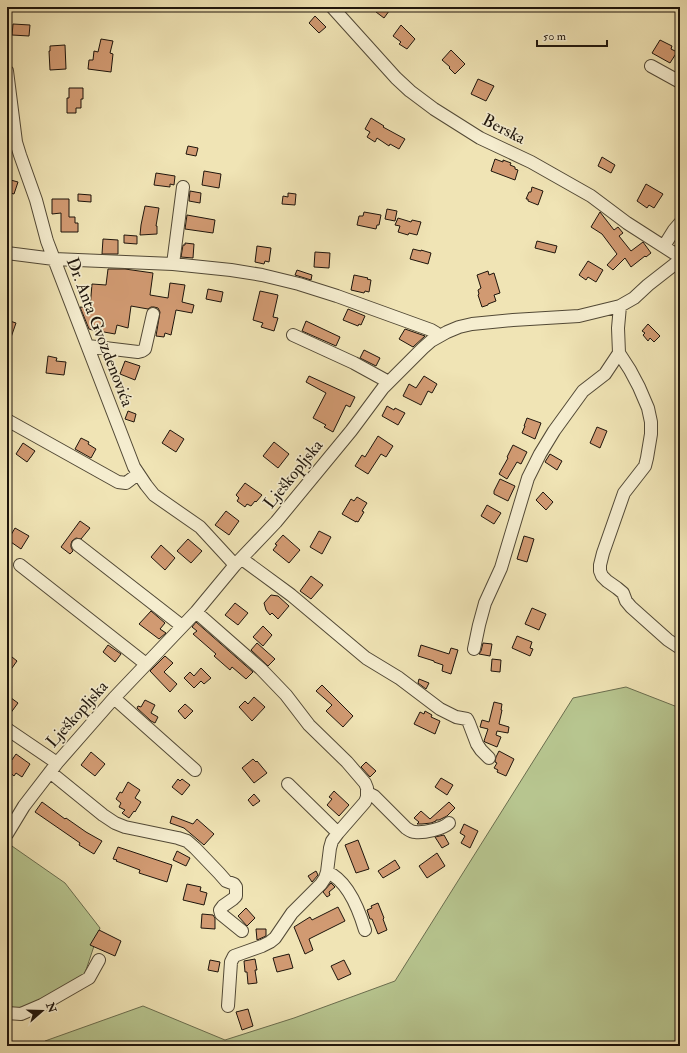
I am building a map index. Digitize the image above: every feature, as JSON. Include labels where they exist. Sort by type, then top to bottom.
[{"type":"street","name":"Berska","points":[[332,7],[396,78],[434,109],[480,138],[531,162],[591,196],[627,223],[680,258]]},
{"type":"street","points":[[651,66],[680,82]]},
{"type":"street","name":"Dr. Anta Gvozdenovića","points":[[7,72],[18,148],[48,241],[131,460],[138,474],[154,495],[200,527],[238,562],[290,595],[366,658],[399,678],[440,709],[456,717],[467,719],[477,744],[489,758]]},
{"type":"street","points":[[173,264],[183,187]]},
{"type":"street","points":[[664,246],[680,223]]},
{"type":"street","points":[[7,253],[54,259],[173,264],[262,274],[337,296],[431,330],[439,336]]},
{"type":"street","name":"Lješkopljska","points":[[7,834],[24,806],[53,767],[114,698],[196,612],[238,562],[276,522],[350,431],[377,395],[388,382],[423,348],[439,336],[458,327],[472,324],[579,316],[620,306],[634,298],[680,258]]},
{"type":"street","points":[[620,306],[618,328],[619,353],[630,370],[645,401],[651,422],[651,434],[645,466],[624,493],[603,553],[600,572],[607,581],[623,593],[631,608],[668,640],[680,648]]},
{"type":"street","points":[[88,346],[138,352],[142,351],[144,350],[154,314]]},
{"type":"street","points":[[293,335],[354,363],[388,382]]},
{"type":"street","points":[[474,648],[485,603],[500,568],[528,478],[554,431],[583,391],[605,374],[619,353]]},
{"type":"street","points":[[7,420],[118,482],[126,483],[138,474]]},
{"type":"street","points":[[78,545],[182,626]]},
{"type":"street","points":[[20,565],[146,664]]},
{"type":"street","points":[[196,612],[261,669],[286,695],[309,725],[347,762],[362,779],[368,793],[365,802],[332,841],[328,872],[321,884],[292,913],[275,938],[270,942],[238,954],[232,958],[228,1006]]},
{"type":"street","points":[[114,698],[195,770]]},
{"type":"street","points":[[7,729],[53,767],[103,815],[126,827],[188,841],[226,880],[234,884],[236,887],[236,896],[220,910],[221,914],[242,931]]},
{"type":"street","points":[[288,784],[338,833]]},
{"type":"street","points":[[368,793],[374,796],[411,832],[443,828],[449,823]]},
{"type":"street","points":[[328,872],[333,874],[342,883],[350,895],[357,906],[365,930]]},
{"type":"street","points":[[7,1013],[21,1014],[42,1005],[89,978],[99,960]]},
{"type":"green space","points":[[626,687],[680,708],[680,1046],[43,1046],[45,1041],[143,1006],[225,1040],[294,1018],[395,981],[573,698]]},
{"type":"green space","points":[[9,844],[65,883],[100,928],[84,976],[26,1008],[7,1010],[7,847]]},
{"type":"building","points":[[379,7],[392,7],[384,18],[376,12]]},
{"type":"building","points":[[315,16],[326,27],[319,33],[309,23]]},
{"type":"building","points":[[13,24],[30,25],[29,36],[12,35]]},
{"type":"building","points":[[401,25],[415,39],[407,49],[399,44],[401,42],[393,36]]},
{"type":"building","points":[[101,39],[113,41],[110,53],[113,54],[111,72],[88,69],[89,60],[93,60],[94,51],[98,52]]},
{"type":"building","points":[[660,40],[672,46],[671,49],[677,52],[670,63],[652,53]]},
{"type":"building","points":[[65,45],[66,69],[50,70],[50,46]]},
{"type":"building","points":[[451,50],[465,64],[455,74],[442,60]]},
{"type":"building","points":[[478,79],[494,86],[486,101],[471,94]]},
{"type":"building","points":[[69,88],[83,88],[81,108],[76,108],[76,113],[67,113]]},
{"type":"building","points":[[371,118],[384,126],[383,127],[405,139],[399,149],[390,144],[389,146],[377,138],[375,142],[367,137],[370,132],[365,129]]},
{"type":"building","points":[[188,146],[198,148],[196,156],[186,154]]},
{"type":"building","points":[[602,157],[615,165],[611,173],[598,166]]},
{"type":"building","points":[[495,159],[511,163],[510,165],[518,170],[515,180],[491,171]]},
{"type":"building","points":[[204,171],[221,174],[219,188],[202,185]]},
{"type":"building","points":[[156,173],[175,176],[174,185],[170,184],[170,187],[154,185]]},
{"type":"building","points":[[7,179],[18,182],[14,194],[7,192]]},
{"type":"building","points":[[646,184],[663,194],[654,208],[649,205],[647,208],[637,201]]},
{"type":"building","points":[[532,187],[543,191],[538,205],[526,199],[529,192],[531,192]]},
{"type":"building","points":[[190,191],[201,193],[200,203],[189,201]]},
{"type":"building","points":[[288,193],[296,194],[295,205],[282,204],[283,196],[288,197]]},
{"type":"building","points":[[78,194],[91,195],[91,202],[78,201]]},
{"type":"building","points":[[52,199],[69,199],[69,217],[75,217],[75,223],[78,223],[78,232],[61,232],[61,213],[52,214]]},
{"type":"building","points":[[145,206],[159,208],[156,226],[157,234],[140,235]]},
{"type":"building","points":[[387,209],[397,211],[395,221],[385,219]]},
{"type":"building","points":[[364,212],[381,215],[379,225],[377,225],[376,229],[357,225],[359,216],[363,216]]},
{"type":"building","points":[[600,212],[614,230],[618,227],[623,233],[619,236],[631,251],[643,242],[651,253],[631,267],[625,258],[613,270],[607,265],[617,254],[602,234],[591,227]]},
{"type":"building","points":[[187,215],[215,220],[213,233],[185,229]]},
{"type":"building","points":[[398,218],[411,222],[412,220],[421,222],[417,235],[409,233],[408,235],[398,232],[400,226],[395,225]]},
{"type":"building","points":[[124,235],[137,236],[137,244],[124,243]]},
{"type":"building","points":[[103,239],[118,240],[118,254],[102,254]]},
{"type":"building","points":[[537,241],[557,246],[555,253],[535,248]]},
{"type":"building","points":[[185,243],[194,244],[193,258],[181,257],[183,245],[185,245]]},
{"type":"building","points":[[257,246],[271,248],[269,262],[265,261],[264,264],[255,262]]},
{"type":"building","points":[[413,249],[431,253],[428,264],[410,259]]},
{"type":"building","points":[[315,252],[330,253],[329,268],[314,267]]},
{"type":"building","points":[[588,261],[603,270],[596,282],[588,277],[586,280],[579,275]]},
{"type":"building","points":[[108,269],[125,269],[153,273],[150,295],[168,298],[170,283],[185,285],[182,302],[194,305],[192,313],[176,310],[171,335],[165,333],[164,337],[156,336],[160,312],[158,308],[154,307],[148,309],[131,306],[128,328],[117,325],[115,334],[103,333],[89,329],[80,307],[90,308],[92,284],[106,285]]},
{"type":"building","points":[[297,270],[312,275],[311,280],[295,275]]},
{"type":"building","points":[[488,271],[489,275],[494,273],[500,293],[494,295],[496,301],[482,307],[478,295],[478,290],[481,288],[477,275]]},
{"type":"building","points":[[354,275],[371,280],[369,292],[365,291],[364,293],[351,290]]},
{"type":"building","points":[[208,289],[223,292],[221,302],[206,299]]},
{"type":"building","points":[[260,291],[278,295],[273,317],[278,318],[274,331],[261,327],[263,323],[253,320]]},
{"type":"building","points":[[348,309],[365,316],[361,325],[359,324],[358,326],[343,320]]},
{"type":"building","points":[[7,320],[16,323],[8,346],[7,345]]},
{"type":"building","points":[[306,321],[340,337],[336,346],[302,331]]},
{"type":"building","points":[[648,324],[660,336],[654,342],[650,338],[648,341],[643,335],[645,333],[642,331]]},
{"type":"building","points":[[405,329],[425,336],[413,347],[399,339]]},
{"type":"building","points":[[364,350],[380,358],[376,366],[360,358]]},
{"type":"building","points":[[48,356],[57,358],[56,361],[66,362],[64,375],[46,373]]},
{"type":"building","points":[[125,361],[140,366],[135,380],[120,374]]},
{"type":"building","points":[[309,376],[355,397],[350,407],[346,405],[333,432],[324,427],[326,425],[313,418],[326,393],[306,382]]},
{"type":"building","points":[[424,376],[437,384],[432,393],[428,391],[421,405],[403,396],[409,384],[416,388]]},
{"type":"building","points":[[387,406],[405,413],[398,425],[382,416]]},
{"type":"building","points":[[128,411],[136,414],[134,422],[125,419]]},
{"type":"building","points":[[527,418],[541,423],[535,439],[522,433]]},
{"type":"building","points":[[597,427],[607,431],[600,448],[590,443]]},
{"type":"building","points":[[170,430],[184,439],[176,452],[162,443]]},
{"type":"building","points":[[378,436],[393,446],[386,457],[381,454],[368,474],[355,466],[362,455],[365,457]]},
{"type":"building","points":[[81,438],[89,442],[88,444],[96,449],[91,458],[75,449]]},
{"type":"building","points":[[274,442],[289,454],[278,468],[263,456]]},
{"type":"building","points":[[23,443],[35,451],[27,462],[16,454]]},
{"type":"building","points":[[513,445],[527,452],[521,464],[517,462],[507,479],[499,474]]},
{"type":"building","points":[[550,454],[562,461],[557,470],[545,462]]},
{"type":"building","points":[[500,479],[515,486],[508,501],[494,494]]},
{"type":"building","points":[[245,483],[262,495],[251,506],[247,504],[245,507],[237,501],[239,498],[236,495]]},
{"type":"building","points":[[543,492],[553,502],[546,510],[536,500]]},
{"type":"building","points":[[357,497],[367,503],[362,511],[364,512],[358,522],[356,522],[342,514],[351,499],[354,501]]},
{"type":"building","points":[[487,505],[501,513],[494,524],[481,516]]},
{"type":"building","points":[[226,511],[239,521],[229,535],[215,525]]},
{"type":"building","points":[[80,521],[90,528],[81,539],[76,538],[72,541],[71,547],[73,551],[70,554],[61,547]]},
{"type":"building","points":[[15,528],[29,536],[21,549],[8,540]]},
{"type":"building","points":[[319,531],[331,537],[322,554],[310,547]]},
{"type":"building","points":[[283,535],[300,550],[289,563],[273,550],[277,545],[275,544]]},
{"type":"building","points":[[524,536],[534,539],[527,562],[517,559]]},
{"type":"building","points":[[188,539],[202,551],[191,563],[177,551]]},
{"type":"building","points":[[161,545],[175,558],[165,570],[151,557]]},
{"type":"building","points":[[311,576],[323,585],[311,599],[300,591]]},
{"type":"building","points":[[271,595],[278,596],[289,606],[278,619],[272,613],[270,615],[266,610],[264,603]]},
{"type":"building","points":[[235,603],[248,613],[238,625],[225,615]]},
{"type":"building","points":[[532,608],[546,614],[539,630],[525,624]]},
{"type":"building","points":[[151,611],[165,623],[160,629],[166,633],[159,639],[139,624]]},
{"type":"building","points":[[196,622],[253,672],[246,679],[232,667],[230,670],[214,656],[216,654],[193,634],[197,631],[192,627]]},
{"type":"building","points":[[263,626],[272,635],[263,646],[253,637]]},
{"type":"building","points":[[517,636],[532,642],[530,648],[533,649],[530,656],[512,648]]},
{"type":"building","points":[[257,643],[275,659],[268,666],[251,650]]},
{"type":"building","points":[[483,643],[492,644],[490,656],[479,654]]},
{"type":"building","points":[[108,645],[121,654],[115,662],[103,652]]},
{"type":"building","points":[[421,645],[449,654],[451,648],[458,650],[451,674],[442,671],[443,665],[418,656]]},
{"type":"building","points":[[7,653],[17,661],[7,675]]},
{"type":"building","points":[[165,656],[173,663],[164,672],[177,684],[170,692],[150,671]]},
{"type":"building","points":[[492,659],[501,660],[500,672],[491,671]]},
{"type":"building","points":[[201,668],[211,678],[204,684],[201,681],[194,688],[184,678],[190,672],[194,676]]},
{"type":"building","points":[[419,679],[429,683],[426,689],[418,683]]},
{"type":"building","points":[[322,685],[353,716],[343,727],[326,711],[332,705],[316,691]]},
{"type":"building","points":[[7,695],[18,703],[7,718]]},
{"type":"building","points":[[254,697],[265,707],[252,721],[239,707],[245,701],[248,704]]},
{"type":"building","points":[[145,700],[155,705],[151,713],[158,717],[155,723],[137,708],[138,706],[141,707]]},
{"type":"building","points":[[494,702],[502,704],[499,724],[509,727],[508,733],[497,731],[496,735],[501,737],[497,747],[484,741],[488,729],[480,727],[482,720],[489,722]]},
{"type":"building","points":[[185,704],[193,711],[185,719],[178,711]]},
{"type":"building","points":[[425,711],[432,715],[431,717],[440,721],[435,734],[414,724],[420,712],[424,714]]},
{"type":"building","points":[[499,751],[514,759],[506,776],[497,772],[498,770],[494,768],[497,763],[495,762]]},
{"type":"building","points":[[91,752],[105,764],[95,776],[81,765]]},
{"type":"building","points":[[16,754],[30,764],[22,777],[16,773],[14,776],[8,771],[10,768],[7,767]]},
{"type":"building","points":[[253,759],[256,762],[257,761],[267,773],[254,783],[242,768]]},
{"type":"building","points":[[366,762],[376,771],[370,777],[361,767]]},
{"type":"building","points":[[441,778],[453,785],[447,795],[435,787]]},
{"type":"building","points":[[178,779],[180,781],[182,779],[190,785],[182,795],[172,787]]},
{"type":"building","points":[[128,782],[140,790],[135,798],[141,802],[129,818],[122,813],[125,810],[119,807],[121,803],[116,799],[120,792],[122,793]]},
{"type":"building","points":[[334,791],[349,805],[339,816],[327,805],[332,799],[329,797]]},
{"type":"building","points":[[254,794],[260,801],[253,806],[248,800]]},
{"type":"building","points":[[42,802],[65,819],[66,818],[102,841],[94,854],[79,845],[80,843],[35,812]]},
{"type":"building","points":[[449,802],[455,808],[447,816],[431,823],[417,824],[419,822],[414,818],[421,811],[430,819]]},
{"type":"building","points":[[172,816],[193,824],[197,819],[214,834],[204,845],[184,828],[170,823]]},
{"type":"building","points":[[464,824],[478,831],[470,848],[461,843],[465,836],[460,833]]},
{"type":"building","points":[[444,835],[449,844],[442,848],[435,837]]},
{"type":"building","points":[[358,840],[369,869],[356,873],[345,845]]},
{"type":"building","points":[[118,847],[172,865],[167,882],[139,873],[140,870],[113,859]]},
{"type":"building","points":[[177,851],[190,858],[186,866],[173,860]]},
{"type":"building","points":[[437,853],[445,866],[427,878],[419,866]]},
{"type":"building","points":[[395,860],[400,868],[383,878],[378,871]]},
{"type":"building","points":[[316,871],[318,875],[312,882],[308,876]]},
{"type":"building","points":[[331,883],[335,887],[329,892],[330,895],[327,897],[323,892]]},
{"type":"building","points":[[187,884],[201,887],[200,891],[207,893],[204,905],[183,900]]},
{"type":"building","points":[[378,903],[387,930],[378,934],[367,910],[372,908],[371,906]]},
{"type":"building","points":[[338,907],[345,921],[309,939],[313,950],[305,954],[294,927],[310,917],[312,920]]},
{"type":"building","points":[[246,908],[255,918],[247,926],[238,916]]},
{"type":"building","points":[[202,914],[213,915],[215,918],[215,929],[201,928]]},
{"type":"building","points":[[256,929],[266,929],[266,936],[257,940]]},
{"type":"building","points":[[99,930],[121,941],[115,956],[90,945]]},
{"type":"building","points":[[289,954],[293,968],[277,972],[273,958]]},
{"type":"building","points":[[255,959],[257,983],[248,984],[244,961]]},
{"type":"building","points":[[210,960],[220,962],[218,972],[208,970]]},
{"type":"building","points":[[344,960],[351,974],[338,980],[331,966]]},
{"type":"building","points":[[248,1009],[253,1026],[242,1030],[236,1012]]}]
